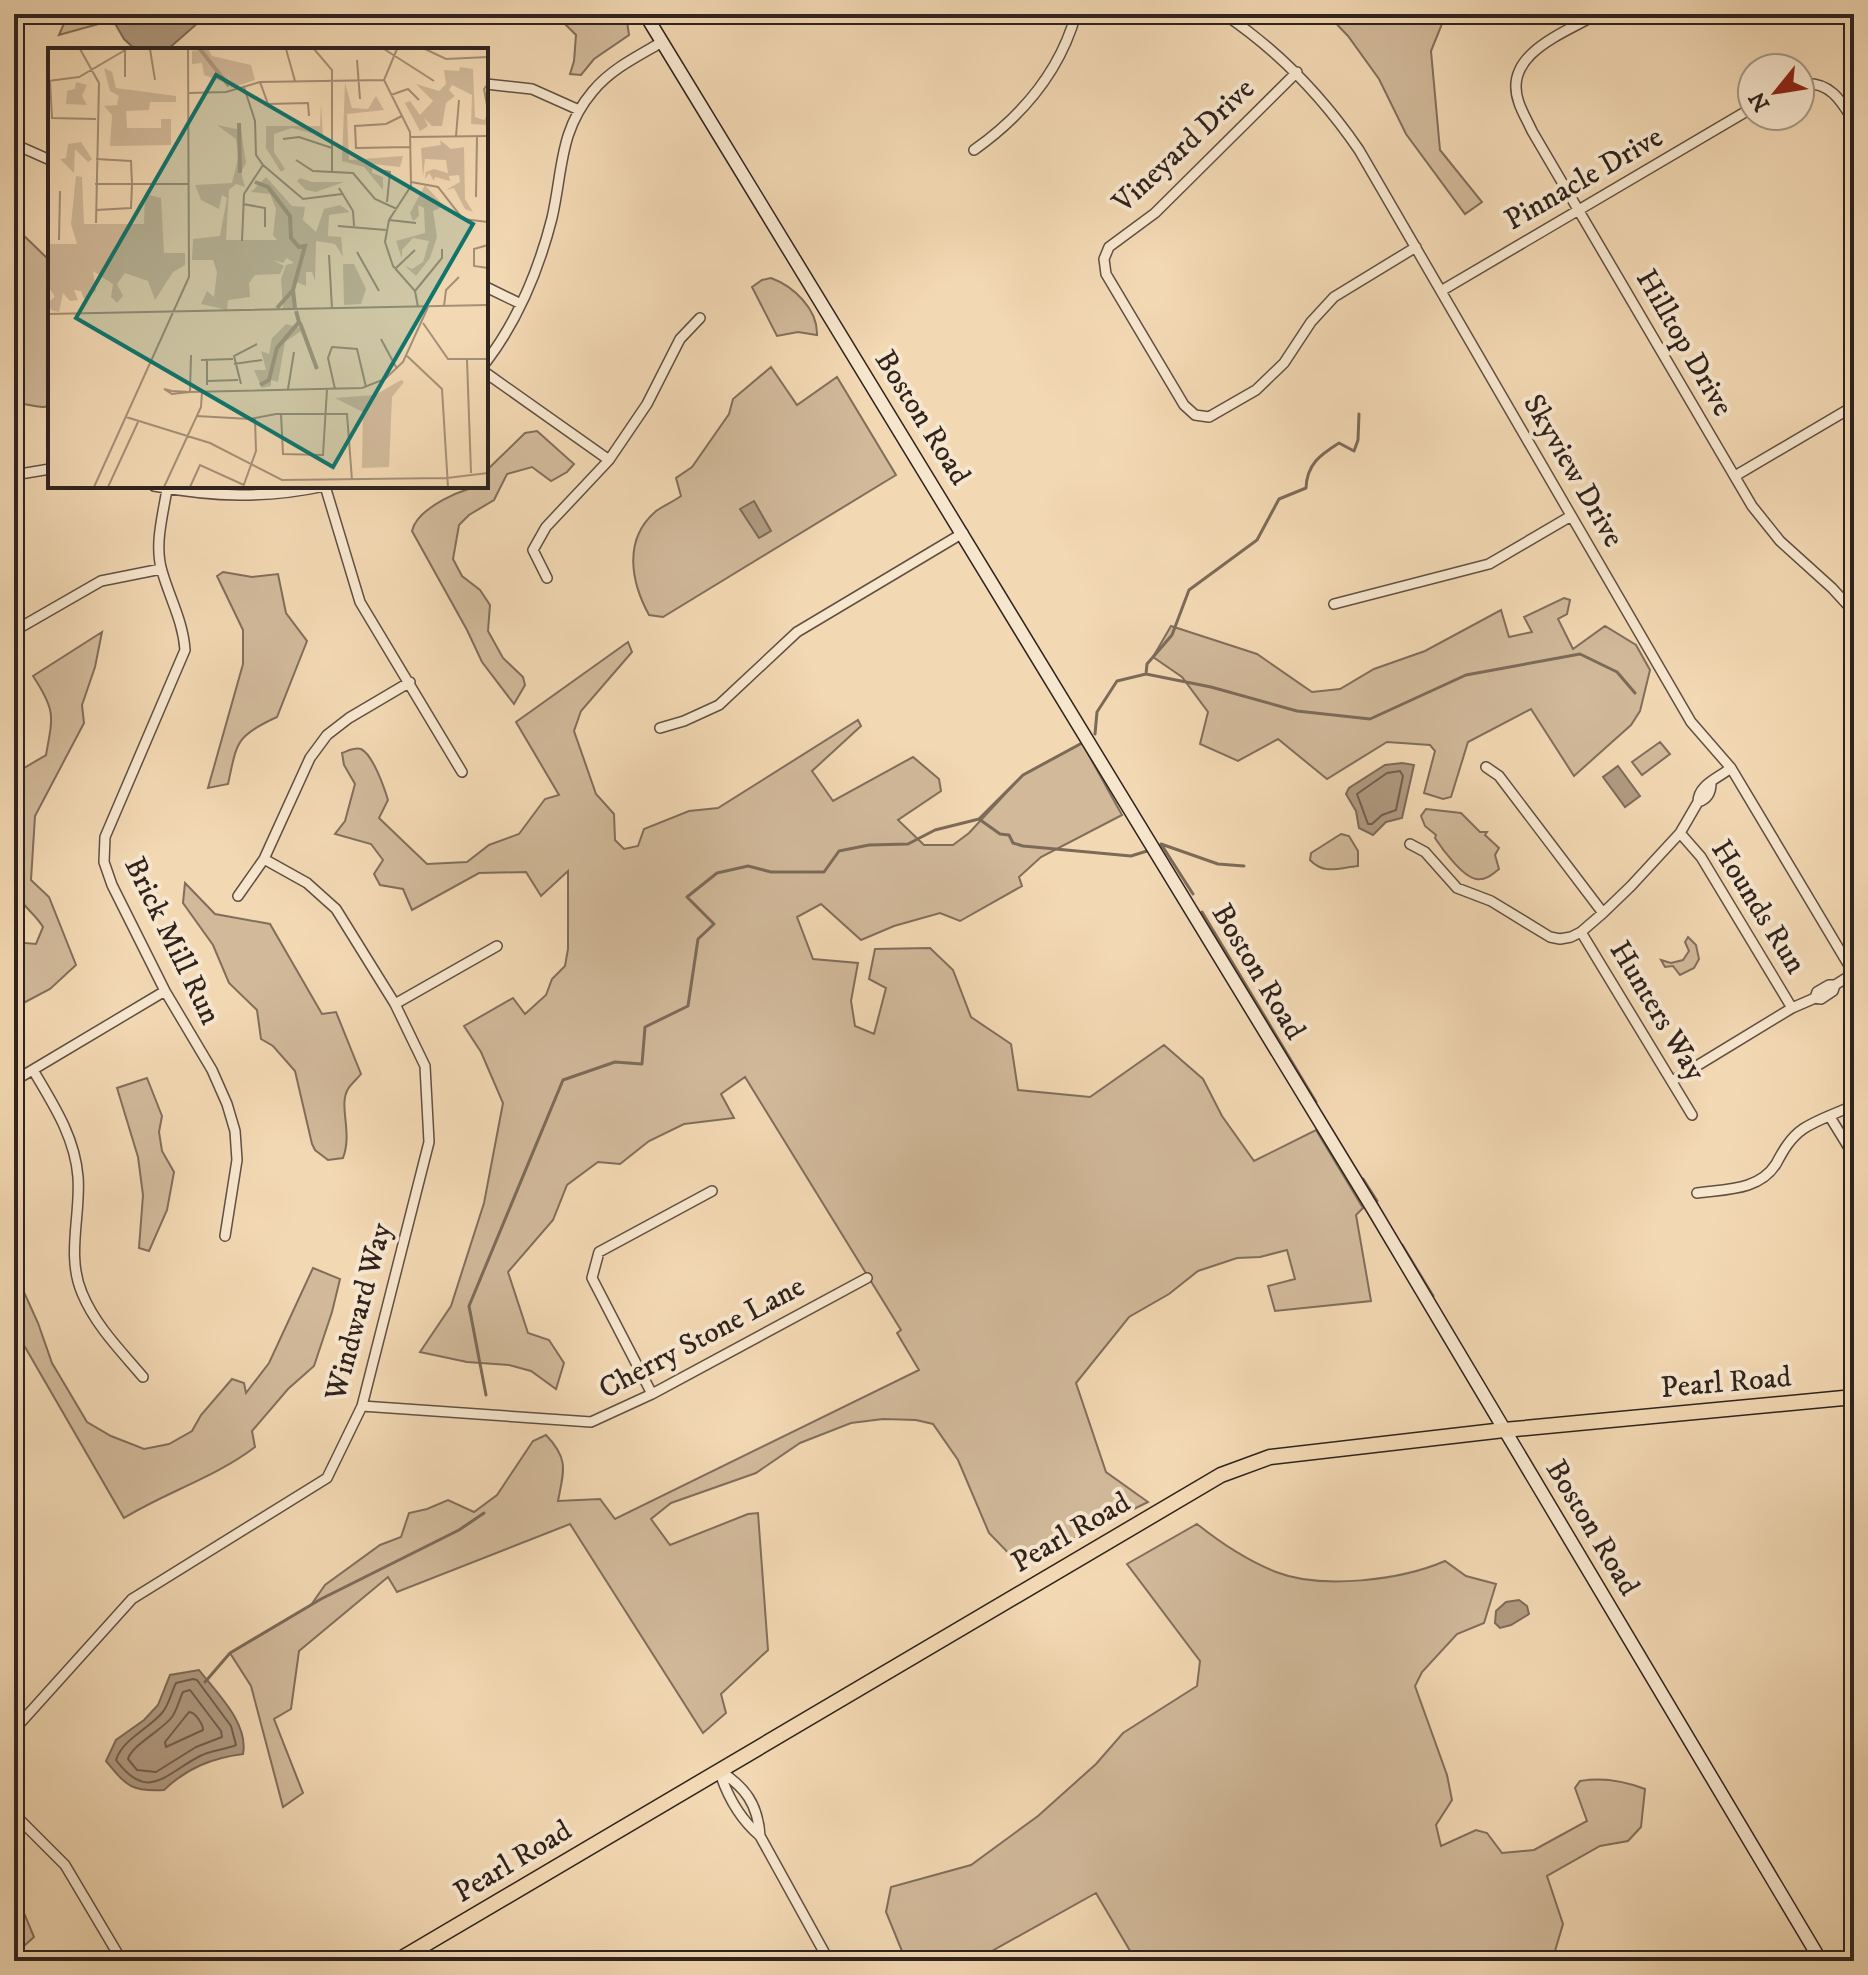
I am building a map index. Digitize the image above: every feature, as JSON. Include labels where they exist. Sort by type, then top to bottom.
[{"type":"main road","name":"Pearl Road","points":[[397,1961],[1221,1475],[1270,1457],[1504,1430],[1854,1397]]},
{"type":"street","name":"Boston Road","points":[[645,14],[1373,1209],[1821,1961]]},
{"type":"street","points":[[974,150],[1011,121],[1044,82],[1062,50],[1076,14]]},
{"type":"street","name":"Skyview Drive","points":[[1224,14],[1297,72],[1359,150],[1691,722],[1731,768],[1854,973]]},
{"type":"street","name":"Hilltop Drive","points":[[1597,14],[1539,47],[1524,61],[1516,82],[1519,103],[1752,506],[1780,541],[1853,607]]},
{"type":"street","points":[[488,359],[521,304],[545,243],[562,153],[579,110],[607,76],[662,42]]},
{"type":"street","name":"Vineyard Drive","points":[[1297,72],[1155,213],[1116,240],[1105,254],[1106,274],[1188,411],[1202,417],[1216,415],[1270,377],[1334,297],[1416,247]]},
{"type":"street","points":[[488,84],[532,89],[579,110]]},
{"type":"street","points":[[1816,84],[1834,92],[1854,122]]},
{"type":"street","name":"Pinnacle Drive","points":[[1441,291],[1736,117]]},
{"type":"street","points":[[14,144],[48,159]]},
{"type":"street","points":[[488,288],[521,304]]},
{"type":"street","points":[[547,578],[533,550],[546,527],[609,460],[647,404],[680,339],[700,318]]},
{"type":"street","points":[[488,374],[609,460]]},
{"type":"street","points":[[1735,476],[1854,406]]},
{"type":"street","points":[[14,475],[48,469]]},
{"type":"street","points":[[163,488],[214,495],[298,488]]},
{"type":"street","points":[[326,488],[360,602],[462,772]]},
{"type":"street","name":"Brick Mill Run","points":[[167,489],[159,537],[161,569],[184,628],[185,650],[105,837],[104,862],[112,885],[165,991],[212,1070],[227,1104],[235,1131],[237,1160],[225,1236]]},
{"type":"street","points":[[1334,604],[1489,564],[1571,516]]},
{"type":"street","points":[[660,728],[719,705],[797,632],[963,533]]},
{"type":"street","points":[[14,631],[101,581],[161,569]]},
{"type":"street","points":[[238,896],[264,859],[310,758],[327,735],[349,718],[410,682]]},
{"type":"street","points":[[1486,767],[1508,786],[1603,913]]},
{"type":"street","points":[[1410,844],[1425,852],[1457,888],[1491,901],[1550,937],[1560,939],[1581,932],[1631,886],[1680,833],[1704,786],[1731,768]]},
{"type":"street","name":"Hounds Run","points":[[1680,833],[1701,857],[1792,1008]]},
{"type":"street","name":"Windward Way","points":[[14,1730],[132,1599],[327,1478],[362,1406],[429,1142],[425,1066],[395,1004],[336,909],[307,883],[264,859]]},
{"type":"street","name":"Hunters Way","points":[[1581,932],[1692,1115]]},
{"type":"street","points":[[395,1004],[497,946]]},
{"type":"street","points":[[1672,1081],[1792,1008],[1815,998],[1821,999],[1854,973]]},
{"type":"street","points":[[14,1081],[165,991]]},
{"type":"street","points":[[33,1070],[63,1122],[74,1149],[79,1180],[76,1256],[81,1291],[99,1325],[143,1377]]},
{"type":"street","points":[[1697,1193],[1747,1187],[1758,1182],[1774,1168],[1803,1129],[1854,1105]]},
{"type":"street","points":[[1830,1117],[1854,1156]]},
{"type":"street","points":[[652,1394],[592,1278],[599,1252],[712,1191]]},
{"type":"street","name":"Cherry Stone Lane","points":[[362,1406],[591,1422],[652,1394],[867,1278]]},
{"type":"street","points":[[719,1770],[726,1792],[745,1823],[760,1836],[829,1961]]},
{"type":"street","points":[[719,1770],[741,1784],[759,1817],[760,1836]]},
{"type":"street","points":[[14,1814],[65,1865],[122,1961]]},
{"type":"shaded area","points":[[68,14],[114,14],[113,20],[59,35]]},
{"type":"shaded area","points":[[537,14],[626,14],[629,35],[594,59],[581,75],[570,74],[576,35],[560,19]]},
{"type":"shaded area","points":[[1327,14],[1446,14],[1431,51],[1440,150],[1482,202],[1465,214],[1406,134],[1379,79],[1348,36]]},
{"type":"shaded area","points":[[14,226],[48,259],[48,406],[14,404]]},
{"type":"shaded area","points":[[771,278],[803,300],[813,316],[817,335],[798,332],[777,336],[752,287]]},
{"type":"shaded area","points":[[771,367],[797,405],[837,377],[896,475],[663,617],[649,615],[638,589],[633,562],[638,535],[655,512],[681,496],[676,478],[692,467],[729,414],[733,399]]},
{"type":"shaded area","points":[[537,431],[574,464],[551,481],[532,467],[507,474],[494,500],[459,525],[453,559],[462,576],[480,590],[490,605],[488,631],[503,658],[523,677],[525,685],[514,704],[482,662],[412,531],[423,514],[443,500],[473,488],[488,488],[488,469],[525,433]]},
{"type":"shaded area","points":[[223,572],[252,577],[278,574],[286,613],[307,641],[277,717],[253,730],[240,742],[228,784],[208,788],[243,664],[243,630],[217,576]]},
{"type":"shaded area","points":[[1564,598],[1570,600],[1567,614],[1558,619],[1573,649],[1605,626],[1636,645],[1650,670],[1640,711],[1631,725],[1574,776],[1531,709],[1468,742],[1451,797],[1443,799],[1424,793],[1435,751],[1430,745],[1387,742],[1327,779],[1278,739],[1238,761],[1200,744],[1208,712],[1182,677],[1153,657],[1171,626],[1257,654],[1312,692],[1340,689],[1374,669],[1425,651],[1501,610],[1509,637],[1532,632],[1524,617]]},
{"type":"shaded area","points":[[102,632],[95,667],[82,705],[84,723],[35,816],[31,880],[49,897],[76,965],[50,989],[14,1008],[14,975],[21,969],[14,942],[36,944],[43,927],[14,889],[14,774],[46,755],[51,722],[46,698],[33,676]]},
{"type":"shaded area","points":[[628,642],[632,652],[581,711],[574,731],[596,794],[614,814],[615,840],[624,849],[638,846],[644,829],[689,811],[718,808],[858,720],[861,726],[812,771],[833,801],[913,757],[939,779],[941,791],[898,820],[924,845],[953,845],[969,833],[1023,775],[1082,743],[1122,815],[1041,857],[1019,877],[1022,886],[960,921],[940,913],[894,926],[861,940],[821,904],[797,917],[813,959],[858,963],[851,1001],[855,1026],[874,1034],[886,988],[869,979],[875,949],[930,948],[953,970],[971,1017],[1011,1044],[1018,1090],[1090,1097],[1164,1045],[1203,1079],[1222,1116],[1254,1161],[1316,1130],[1363,1208],[1356,1215],[1371,1301],[1275,1311],[1268,1286],[1295,1279],[1287,1250],[1260,1257],[1237,1258],[1198,1271],[1169,1294],[1129,1317],[1076,1383],[1106,1472],[1148,1502],[1020,1565],[989,1533],[958,1460],[933,1424],[916,1420],[883,1419],[851,1423],[800,1443],[756,1473],[671,1503],[651,1519],[670,1545],[748,1514],[758,1513],[768,1650],[721,1694],[726,1713],[703,1733],[570,1524],[397,1592],[388,1577],[299,1651],[291,1709],[274,1719],[303,1793],[283,1807],[251,1686],[230,1653],[311,1605],[325,1585],[380,1545],[401,1537],[409,1513],[448,1500],[474,1512],[497,1495],[533,1441],[546,1435],[558,1451],[563,1465],[558,1501],[600,1499],[615,1519],[919,1370],[897,1333],[901,1330],[745,1077],[721,1094],[734,1118],[684,1124],[649,1141],[620,1164],[598,1162],[567,1185],[553,1220],[508,1272],[528,1333],[549,1340],[564,1363],[556,1389],[531,1371],[509,1365],[467,1362],[420,1352],[451,1306],[484,1203],[503,1103],[481,1052],[464,1026],[513,998],[525,1014],[546,995],[552,979],[565,966],[568,949],[568,871],[541,896],[526,872],[479,873],[412,910],[403,889],[380,885],[374,874],[383,860],[371,844],[335,834],[345,821],[355,784],[344,765],[342,753],[361,749],[370,758],[388,800],[379,818],[427,864],[467,862],[489,845],[519,834],[545,799],[559,795],[516,722]]},
{"type":"shaded area","points":[[1660,742],[1670,754],[1642,775],[1632,762]]},
{"type":"shaded area","points":[[1426,809],[1461,813],[1480,832],[1487,832],[1485,835],[1499,848],[1495,855],[1499,869],[1483,879],[1465,873],[1443,849],[1436,835],[1425,826],[1421,816]]},
{"type":"shaded area","points":[[1341,834],[1349,836],[1358,851],[1358,866],[1326,869],[1310,860],[1311,853]]},
{"type":"shaded area","points":[[185,883],[215,914],[270,924],[322,1014],[336,1012],[361,1074],[345,1096],[347,1139],[343,1158],[328,1160],[315,1150],[295,1071],[273,1046],[261,1039],[257,1010],[229,983],[213,945],[183,903]]},
{"type":"shaded area","points":[[1688,937],[1696,945],[1699,959],[1694,968],[1680,975],[1673,966],[1665,967],[1661,960],[1671,963],[1683,960],[1689,951],[1685,942]]},
{"type":"shaded area","points":[[147,1078],[162,1116],[159,1132],[162,1151],[174,1172],[167,1210],[149,1251],[139,1248],[143,1195],[138,1157],[117,1088]]},
{"type":"shaded area","points":[[313,1268],[340,1279],[332,1312],[314,1366],[288,1389],[252,1431],[255,1447],[224,1467],[124,1518],[14,1328],[14,1270],[52,1363],[87,1422],[144,1449],[169,1444],[192,1431],[201,1415],[232,1379],[244,1383],[246,1393],[269,1363]]},
{"type":"shaded area","points":[[1197,1524],[1244,1557],[1295,1577],[1316,1581],[1384,1578],[1445,1561],[1466,1576],[1496,1584],[1484,1623],[1457,1634],[1422,1672],[1415,1686],[1447,1775],[1452,1800],[1436,1825],[1441,1846],[1476,1830],[1487,1833],[1502,1853],[1534,1850],[1587,1821],[1575,1788],[1580,1781],[1613,1780],[1645,1789],[1641,1827],[1628,1841],[1600,1846],[1547,1876],[1563,1924],[1552,1961],[1136,1961],[1096,1893],[974,1961],[906,1961],[886,1912],[891,1887],[971,1865],[1038,1816],[1096,1764],[1123,1733],[1197,1686],[1200,1661],[1127,1564]]},
{"type":"shaded area","points":[[14,1889],[34,1937],[14,1955]]},
{"type":"water","points":[[114,14],[208,14],[169,48],[134,48],[124,39],[113,20]]},
{"type":"water","points":[[754,501],[771,531],[759,538],[740,509]]},
{"type":"water","points":[[1385,765],[1414,765],[1402,818],[1386,822],[1373,835],[1359,828],[1356,811],[1346,794],[1349,788]]},
{"type":"water","points":[[1618,766],[1640,796],[1625,807],[1603,777]]},
{"type":"water","points":[[1519,1600],[1527,1606],[1529,1614],[1500,1628],[1495,1623],[1496,1611],[1506,1602]]},
{"type":"water","points":[[199,1670],[236,1720],[244,1742],[243,1754],[200,1765],[164,1790],[143,1790],[130,1785],[106,1761],[116,1740],[144,1720],[158,1705],[170,1675]]},
{"type":"waterway","points":[[1146,674],[1147,664],[1172,635],[1189,590],[1257,540],[1279,499],[1306,488],[1312,466],[1320,456],[1339,443],[1354,451],[1358,440],[1359,414]]},
{"type":"waterway","points":[[1095,734],[1097,712],[1117,681],[1146,674],[1211,687],[1297,711],[1370,719],[1466,675],[1580,654],[1617,672],[1635,693]]},
{"type":"waterway","points":[[486,1395],[469,1306],[563,1080],[615,1062],[642,1064],[645,1027],[688,1006],[698,939],[714,924],[687,897],[717,873],[748,866],[771,872],[824,872],[839,851],[869,845],[908,844],[935,830],[979,819],[1023,775],[1082,743]]},
{"type":"waterway","points":[[979,819],[1000,834],[1009,835],[1013,843],[1023,846],[1131,856],[1147,851]]},
{"type":"waterway","points":[[1161,844],[1218,864],[1244,866]]},
{"type":"waterway","points":[[1161,844],[1193,894]]},
{"type":"waterway","points":[[1202,912],[1316,1102]]},
{"type":"waterway","points":[[1363,1179],[1377,1201]]},
{"type":"waterway","points":[[1402,1245],[1433,1296]]},
{"type":"waterway","points":[[205,1682],[230,1653],[321,1599],[459,1530],[484,1513]]}]
